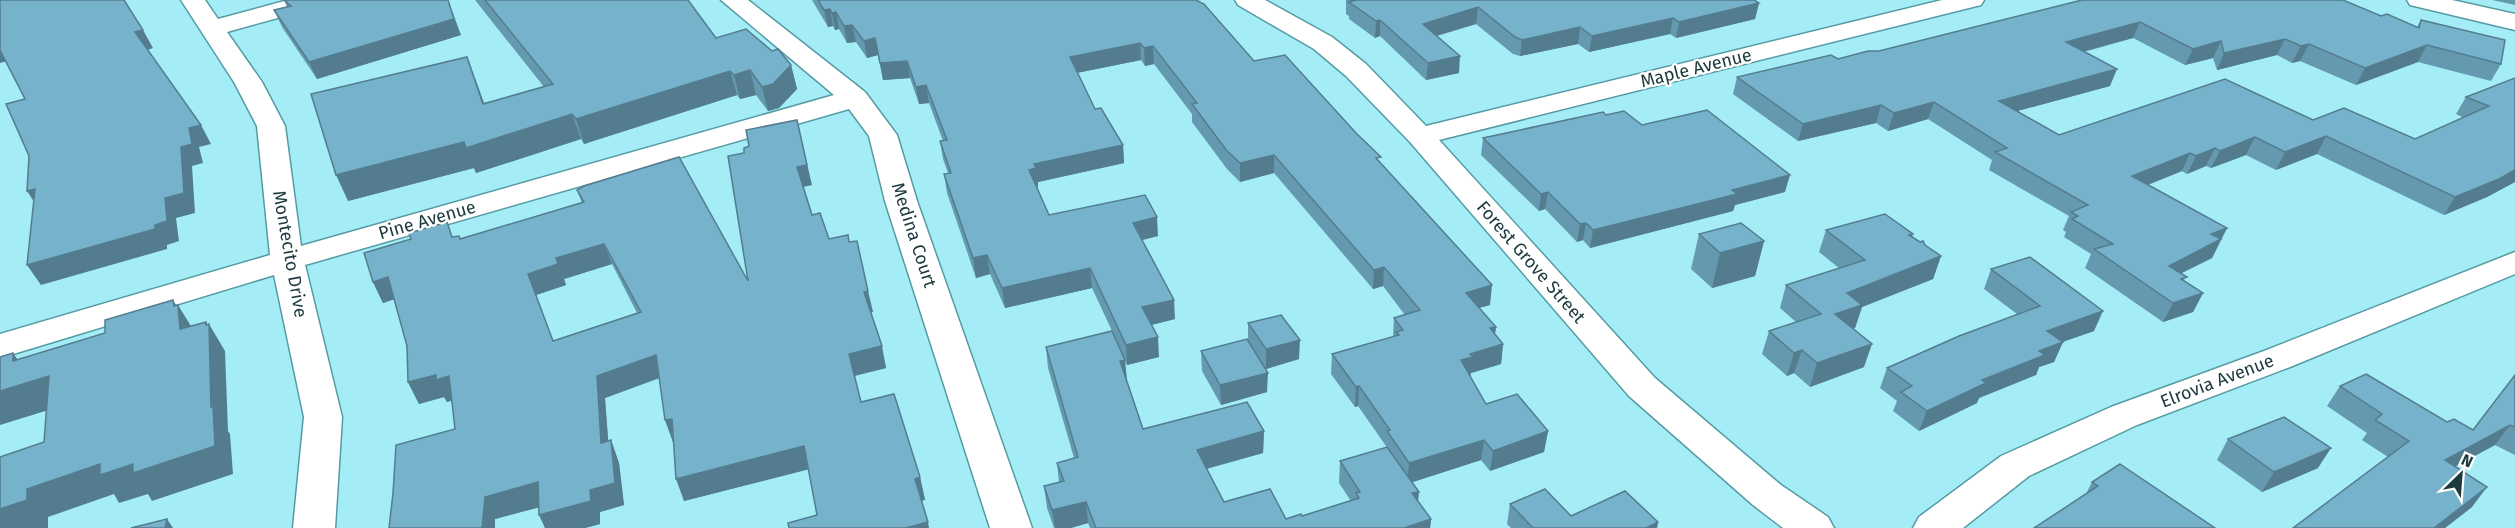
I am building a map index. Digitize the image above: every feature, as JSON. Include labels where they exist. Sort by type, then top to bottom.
[{"type":"street","name":"Montecito Drive","points":[[193,0],[248,82],[271,126],[287,260],[323,417],[314,528]]},
{"type":"street","points":[[213,28],[316,0]]},
{"type":"street","name":"Medina Court","points":[[733,0],[855,98],[883,135],[902,201],[1011,528]]},
{"type":"street","name":"Maple Avenue","points":[[1420,136],[1972,0]]},
{"type":"street","points":[[2419,0],[2515,22]]},
{"type":"street","name":"Forest Grove Street","points":[[1272,4],[1356,70],[1420,136],[1642,387],[1767,495],[1813,528]]},
{"type":"street","name":"Pine Avenue","points":[[0,346],[287,260],[855,98]]},
{"type":"street","name":"Elrovia Avenue","points":[[1934,528],[2015,466],[2124,416],[2277,359],[2515,262]]},
{"type":"building","points":[[0,0],[124,0],[143,30],[135,32],[201,125],[189,128],[192,144],[181,147],[184,193],[165,198],[167,221],[155,225],[155,229],[27,265],[35,189],[27,191],[29,156],[6,104],[25,99],[0,50]]},
{"type":"building","points":[[284,0],[448,0],[454,19],[309,62],[274,10],[291,6]]},
{"type":"building","points":[[485,0],[688,0],[716,38],[746,29],[772,51],[778,49],[791,65],[773,84],[762,87],[750,70],[734,75],[730,71],[576,119],[572,114],[466,148],[464,142],[336,175],[311,94],[467,57],[483,104],[553,84]]},
{"type":"building","points":[[818,0],[1196,0],[1204,4],[1254,61],[1285,55],[1381,157],[1376,158],[1492,285],[1466,293],[1496,327],[1490,328],[1503,344],[1470,354],[1473,357],[1461,360],[1486,404],[1517,394],[1548,431],[1493,451],[1484,440],[1409,463],[1387,431],[1390,430],[1359,386],[1356,387],[1332,354],[1399,335],[1396,332],[1403,330],[1394,318],[1420,310],[1384,267],[1374,270],[1274,155],[1240,163],[1227,151],[1192,104],[1197,103],[1153,46],[1144,48],[1140,43],[1070,57],[1095,109],[1101,108],[1123,145],[1034,164],[1036,168],[1029,170],[1049,215],[1145,195],[1157,217],[1133,223],[1174,300],[1142,307],[1158,337],[1126,345],[1090,268],[1002,288],[987,255],[973,258],[944,174],[951,173],[940,141],[947,140],[926,85],[916,87],[907,61],[880,63],[875,38],[864,41],[852,25],[844,26],[836,12],[832,13],[830,9],[824,10]]},
{"type":"building","points":[[1350,0],[1754,0],[1759,3],[1679,22],[1673,18],[1592,36],[1580,27],[1522,40],[1515,37],[1478,7],[1423,24],[1460,56],[1428,63],[1380,20],[1376,21],[1349,2],[1353,1]]},
{"type":"building","points":[[2082,0],[2343,0],[2381,16],[2387,14],[2419,28],[2421,20],[2505,40],[2501,64],[2427,45],[2365,68],[2309,44],[2301,46],[2285,39],[2224,53],[2221,41],[2193,49],[2140,22],[2066,42],[2117,69],[1999,101],[2059,135],[2225,79],[2313,120],[2344,108],[2415,139],[2489,106],[2466,97],[2515,78],[2515,170],[2455,197],[2326,136],[2285,152],[2255,137],[2220,151],[2215,148],[2196,156],[2190,153],[2132,176],[2227,228],[2211,234],[2221,239],[2169,266],[2187,277],[2181,279],[2203,293],[2173,303],[2094,249],[2113,244],[2072,219],[2078,216],[2071,212],[2088,205],[1995,152],[2007,148],[1934,102],[1894,113],[1881,105],[1803,124],[1737,77],[1831,55],[1838,59],[1868,51],[1879,51]]},
{"type":"building","points":[[1707,110],[1790,175],[1732,190],[1737,194],[1593,230],[1586,223],[1580,224],[1548,192],[1541,194],[1483,138],[1603,112],[1606,115],[1624,111],[1642,125]]},
{"type":"building","points":[[797,120],[807,165],[797,167],[812,215],[820,213],[829,239],[848,235],[849,242],[857,241],[868,291],[864,292],[882,346],[849,354],[861,402],[894,394],[920,477],[915,479],[928,522],[906,528],[789,528],[788,523],[817,515],[804,446],[676,479],[672,419],[665,420],[656,355],[597,376],[601,443],[611,440],[615,483],[590,490],[591,501],[539,515],[538,482],[485,497],[482,528],[389,528],[396,445],[455,429],[449,376],[436,380],[436,375],[408,382],[407,346],[388,277],[373,282],[364,253],[411,239],[409,233],[447,222],[452,237],[459,236],[460,239],[584,202],[577,190],[584,186],[679,157],[748,281],[728,156],[744,153],[744,148],[749,146],[746,130]],"holes":[[[604,244],[641,312],[553,341],[528,274],[558,264],[556,258]]]},
{"type":"building","points":[[1885,214],[1913,234],[1909,235],[1920,242],[1923,241],[1941,256],[1847,293],[1862,305],[1835,314],[1872,344],[1817,363],[1802,350],[1794,353],[1769,331],[1821,314],[1786,285],[1865,260],[1826,230]]},
{"type":"building","points":[[1741,223],[1764,241],[1720,253],[1699,234]]},
{"type":"building","points":[[2030,257],[2103,311],[2047,331],[2063,342],[2039,351],[2045,355],[1982,380],[1986,383],[1927,411],[1901,392],[1912,386],[1887,368],[1959,336],[2040,306],[1991,269]]},
{"type":"building","points":[[173,300],[174,306],[178,305],[180,329],[206,322],[206,325],[209,324],[211,407],[213,407],[215,446],[133,473],[133,464],[100,475],[100,464],[27,489],[27,500],[0,509],[0,457],[44,442],[49,376],[0,391],[0,357],[13,353],[13,361],[105,333],[105,320]]},
{"type":"building","points":[[1281,315],[1300,340],[1266,349],[1248,323]]},
{"type":"building","points":[[1112,331],[1125,360],[1120,361],[1143,429],[1247,402],[1264,431],[1197,450],[1224,502],[1270,489],[1286,519],[1359,498],[1356,493],[1360,492],[1340,461],[1387,447],[1419,492],[1412,493],[1431,519],[1404,528],[1096,528],[1086,502],[1052,510],[1044,486],[1064,481],[1057,463],[1078,457],[1046,347]]},
{"type":"building","points":[[1247,339],[1268,373],[1220,385],[1201,351]]},
{"type":"building","points":[[2366,374],[2447,422],[2454,419],[2473,430],[2515,375],[2515,427],[2510,425],[2445,460],[2487,487],[2434,528],[2293,528],[2409,441],[2375,420],[2382,414],[2340,386]]},
{"type":"building","points":[[2284,417],[2331,448],[2274,472],[2228,439]]},
{"type":"building","points":[[2120,464],[2215,528],[2034,528],[2098,486],[2092,482]]},
{"type":"building","points":[[1545,489],[1571,516],[1625,491],[1658,522],[1646,528],[1533,528],[1510,504]]},
{"type":"building","points":[[167,519],[165,528],[131,528]]}]
